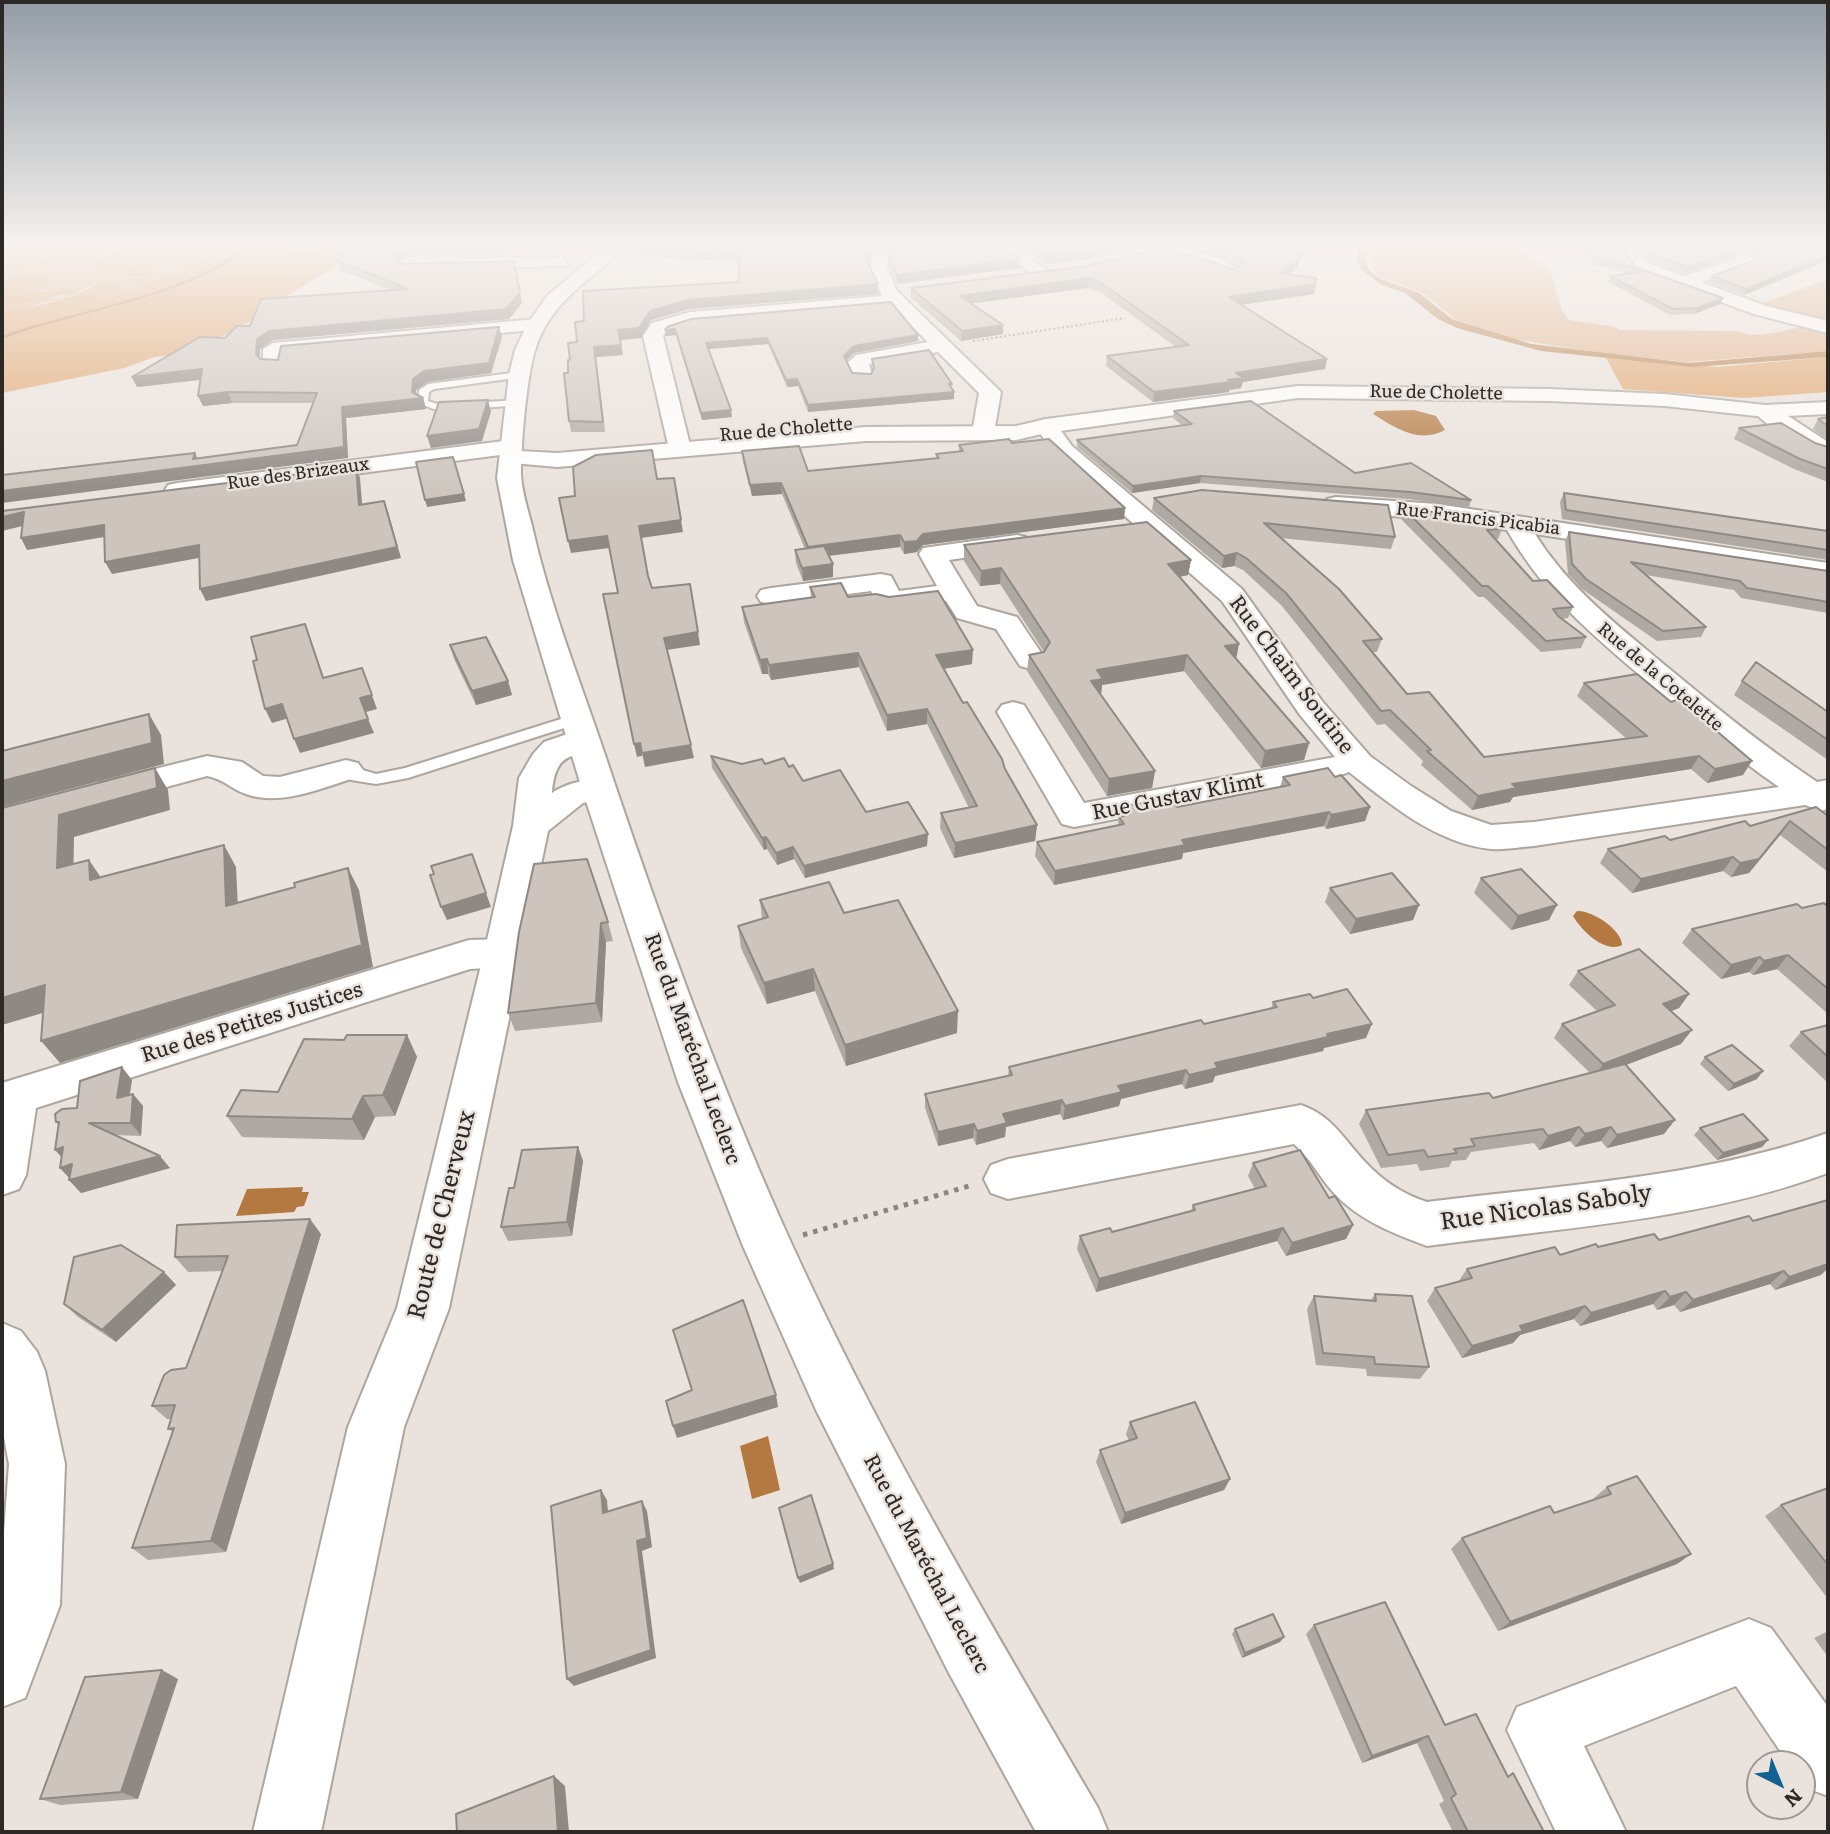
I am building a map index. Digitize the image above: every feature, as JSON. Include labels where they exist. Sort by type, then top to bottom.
[{"type":"street","points":[[273,364],[272,349],[477,330]]},
{"type":"street","name":"Rue du Maréchal Leclerc","points":[[534,330],[519,375],[516,453],[509,478],[526,560],[599,789],[700,1083],[768,1246],[835,1391],[971,1651],[1074,1832]]},
{"type":"street","points":[[657,330],[653,336],[679,444]]},
{"type":"street","points":[[925,330],[990,392],[984,425]]},
{"type":"street","points":[[862,375],[857,363],[863,359],[941,346]]},
{"type":"street","name":"Rue de Cholette","points":[[516,453],[556,460],[679,444],[984,425],[1016,433],[1046,426],[1098,422],[1298,392],[1584,396],[1665,400],[1765,411],[1828,408]]},
{"type":"street","points":[[1765,411],[1828,451]]},
{"type":"street","name":"Rue Chaim Soutine","points":[[1046,426],[1064,451],[1232,595],[1311,708],[1358,763],[1399,794],[1439,819],[1465,831],[1491,837],[1534,834],[1822,796]]},
{"type":"street","name":"Rue des Brizeaux","points":[[150,493],[516,453]]},
{"type":"street","name":"Rue Francis Picabia","points":[[1311,503],[1428,511],[1828,571]]},
{"type":"street","name":"Rue de la Cotelette","points":[[1516,524],[1540,564],[1588,616],[1754,755],[1822,796]]},
{"type":"street","points":[[1031,660],[1007,623],[967,612],[932,554],[1042,540]]},
{"type":"street","points":[[771,596],[881,582],[889,601],[954,592]]},
{"type":"street","name":"Rue Gustav Klimt","points":[[1013,712],[1074,816],[1358,763]]},
{"type":"street","name":"Route de Cherveux","points":[[287,1832],[376,1427],[423,1308],[504,953],[531,826],[536,778],[545,761],[580,729]]},
{"type":"street","points":[[79,800],[207,766],[230,769],[255,786],[280,788],[346,770]]},
{"type":"street","points":[[531,826],[572,795],[599,789]]},
{"type":"street","name":"Rue des Petites Justices","points":[[9,1098],[469,955],[504,953]]},
{"type":"street","points":[[2,1175],[9,1098]]},
{"type":"street","name":"Rue Nicolas Saboly","points":[[1008,1179],[1301,1124],[1319,1136],[1349,1177],[1374,1200],[1398,1215],[1427,1224],[1710,1187],[1776,1172],[1828,1153]]},
{"type":"street","points":[[2,1349],[18,1371],[37,1464],[29,1605],[2,1675]]},
{"type":"street","points":[[1592,1832],[1540,1730],[1749,1650],[1828,1763]]},
{"type":"lane","points":[[518,402],[439,408],[423,403],[424,390],[432,386],[519,375]]},
{"type":"lane","points":[[346,770],[357,776],[376,779],[580,729]]},
{"type":"path","points":[[941,346],[1049,330]]},
{"type":"path","points":[[768,1246],[951,1189],[1008,1179]]},
{"type":"shaded area","points":[[2,330],[234,330],[193,352],[155,357],[124,368],[2,393]]},
{"type":"shaded area","points":[[22,330],[30,330],[2,339],[2,336]]},
{"type":"shaded area","points":[[1463,330],[1485,330],[1531,344],[1689,363],[1828,351],[1828,357],[1693,367],[1541,351]]},
{"type":"shaded area","points":[[1485,330],[1736,331],[1752,335],[1789,330],[1818,330],[1828,332],[1828,351],[1687,362],[1609,354],[1512,339]]},
{"type":"shaded area","points":[[1828,357],[1828,392],[1744,398],[1623,389],[1606,358],[1717,367]]},
{"type":"shaded area","points":[[1414,410],[1436,416],[1445,430],[1435,434],[1416,435],[1373,414],[1376,411]]},
{"type":"shaded area","points":[[1577,911],[1590,914],[1612,927],[1622,945],[1608,946],[1594,939],[1573,916]]},
{"type":"shaded area","points":[[303,1187],[302,1192],[309,1192],[304,1206],[297,1207],[294,1212],[236,1216],[247,1189]]},
{"type":"shaded area","points":[[768,1436],[780,1490],[752,1499],[740,1446]]},
{"type":"building","points":[[233,330],[284,330],[269,331],[257,339],[256,354],[260,359],[278,360],[281,346],[469,330],[498,330],[489,363],[424,371],[413,379],[412,392],[423,398],[342,407],[344,447],[2,491],[2,475],[195,453],[193,459],[297,445],[317,393],[228,392],[198,396],[202,369],[132,377],[200,337],[225,338]]},
{"type":"building","points":[[576,330],[622,330],[618,330],[621,345],[594,347],[603,422],[569,421],[564,373],[568,373],[570,360],[568,343],[577,342]]},
{"type":"building","points":[[675,330],[914,330],[918,335],[854,346],[844,356],[852,373],[871,374],[874,368],[872,359],[929,350],[952,384],[949,384],[954,392],[808,405],[797,379],[786,380],[767,338],[706,343],[731,410],[701,413]]},
{"type":"building","points":[[1167,330],[1281,330],[1327,359],[1236,373],[1243,378],[1228,380],[1231,382],[1154,392],[1107,356],[1189,345]]},
{"type":"building","points":[[488,400],[479,429],[427,436],[439,402]]},
{"type":"building","points":[[1251,401],[1355,473],[1411,463],[1471,500],[1410,492],[1201,476],[1133,486],[1077,440],[1192,424],[1174,411]]},
{"type":"building","points":[[1828,417],[1828,426],[1818,419]]},
{"type":"building","points":[[1781,423],[1815,443],[1828,447],[1828,469],[1800,459],[1739,428]]},
{"type":"building","points":[[1009,439],[1012,443],[1049,439],[1125,508],[923,534],[917,541],[904,542],[900,535],[808,547],[781,483],[750,485],[742,451],[799,446],[808,471],[939,458],[936,454],[963,451],[959,445]]},
{"type":"building","points":[[652,450],[657,479],[674,478],[681,520],[639,526],[648,576],[652,588],[690,584],[698,632],[664,638],[691,745],[642,753],[640,743],[634,744],[603,594],[618,593],[607,536],[568,541],[559,498],[575,496],[573,467],[596,455]]},
{"type":"building","points":[[453,457],[464,494],[425,500],[416,462]]},
{"type":"building","points":[[356,467],[359,505],[384,501],[397,547],[200,589],[199,545],[105,562],[104,525],[21,538],[24,512],[2,517],[2,511]]},
{"type":"building","points":[[1202,490],[1388,505],[1395,537],[1264,523],[1339,589],[1382,639],[1363,641],[1407,694],[1429,692],[1484,757],[1647,736],[1584,683],[1637,674],[1671,702],[1677,700],[1700,717],[1752,761],[1715,769],[1699,756],[1512,784],[1517,788],[1478,796],[1427,751],[1431,750],[1390,710],[1381,711],[1286,593],[1246,558],[1237,553],[1224,556],[1154,498]]},
{"type":"building","points":[[1564,493],[1828,531],[1828,550],[1566,510]]},
{"type":"building","points":[[1403,508],[1493,520],[1502,529],[1487,530],[1533,581],[1547,580],[1573,607],[1553,609],[1558,616],[1586,637],[1546,641],[1488,586],[1482,586]]},
{"type":"building","points":[[1147,522],[1191,560],[1168,564],[1239,644],[1225,646],[1309,743],[1265,751],[1187,655],[1097,670],[1103,679],[1091,681],[1155,771],[1109,779],[1029,655],[1044,652],[1050,642],[1001,568],[981,571],[964,545]]},
{"type":"building","points":[[1569,532],[1828,571],[1828,602],[1747,588],[1740,581],[1631,562],[1706,627],[1663,631],[1586,579],[1572,564]]},
{"type":"building","points":[[824,546],[833,564],[802,568],[795,550]]},
{"type":"building","points":[[841,583],[848,597],[876,594],[889,597],[938,591],[973,650],[936,655],[963,703],[967,702],[1002,759],[1037,825],[955,843],[941,813],[977,806],[927,709],[887,715],[858,653],[769,665],[767,659],[760,660],[742,607],[815,597],[810,587]]},
{"type":"building","points":[[305,624],[323,678],[362,668],[372,695],[360,698],[368,719],[294,739],[282,704],[265,709],[253,661],[257,660],[251,637]]},
{"type":"building","points":[[486,637],[508,681],[472,691],[450,645]]},
{"type":"building","points":[[1756,662],[1828,712],[1828,740],[1742,681]]},
{"type":"building","points":[[149,714],[152,743],[2,781],[2,751]]},
{"type":"building","points":[[711,756],[742,764],[762,759],[765,764],[784,758],[789,767],[793,765],[803,781],[840,770],[866,812],[908,802],[928,834],[804,866],[793,847],[776,853],[766,837],[762,838]]},
{"type":"building","points":[[155,768],[157,788],[59,815],[57,868],[89,860],[90,880],[224,845],[226,906],[295,887],[294,883],[348,868],[362,945],[41,1041],[45,985],[2,998],[2,808]]},
{"type":"building","points":[[1328,768],[1335,777],[1341,775],[1370,807],[1331,815],[1329,812],[1182,840],[1185,845],[1055,871],[1037,842],[1124,824],[1119,817],[1130,814],[1125,806],[1171,798],[1177,807],[1290,785],[1283,777]]},
{"type":"building","points":[[1816,807],[1828,816],[1828,850],[1790,821],[1759,859],[1740,863],[1733,857],[1641,879],[1608,849],[1665,836],[1670,840],[1745,821],[1750,826]]},
{"type":"building","points":[[472,854],[486,893],[441,907],[430,875],[434,874],[431,866]]},
{"type":"building","points":[[587,859],[608,922],[601,923],[596,1003],[508,1013],[519,932],[534,864]]},
{"type":"building","points":[[1521,869],[1557,905],[1518,916],[1481,878]]},
{"type":"building","points":[[1392,873],[1419,905],[1356,919],[1330,888]]},
{"type":"building","points":[[829,882],[844,913],[898,900],[958,1011],[845,1045],[813,969],[764,983],[738,926],[768,917],[760,900]]},
{"type":"building","points":[[1824,903],[1828,907],[1828,989],[1788,955],[1764,961],[1760,957],[1731,965],[1692,929],[1797,904],[1802,908]]},
{"type":"building","points":[[1639,949],[1689,994],[1663,1004],[1692,1030],[1603,1064],[1562,1024],[1615,1005],[1578,971]]},
{"type":"building","points":[[1347,989],[1372,1024],[1215,1063],[1218,1068],[1189,1075],[1186,1070],[1118,1086],[1122,1092],[1065,1106],[1062,1100],[1003,1114],[1007,1123],[977,1131],[974,1124],[938,1132],[925,1094],[1012,1075],[1009,1067],[1201,1020],[1204,1024],[1277,1007],[1273,1002],[1310,994],[1313,998]]},
{"type":"building","points":[[1828,1025],[1828,1057],[1801,1032]]},
{"type":"building","points":[[347,1035],[407,1035],[383,1095],[363,1096],[352,1119],[227,1116],[241,1090],[278,1092],[304,1039],[344,1040]]},
{"type":"building","points":[[1732,1045],[1763,1071],[1734,1084],[1705,1057]]},
{"type":"building","points":[[1625,1064],[1675,1120],[1617,1135],[1611,1127],[1585,1134],[1579,1127],[1548,1136],[1543,1129],[1471,1139],[1475,1146],[1454,1149],[1457,1153],[1428,1157],[1424,1150],[1388,1155],[1366,1110],[1489,1093],[1493,1098]]},
{"type":"building","points":[[122,1067],[117,1098],[133,1094],[131,1123],[89,1123],[160,1156],[69,1180],[72,1164],[60,1168],[63,1147],[55,1150],[59,1122],[56,1122],[55,1114],[62,1109],[77,1108],[80,1081]]},
{"type":"building","points":[[1743,1114],[1768,1140],[1723,1153],[1700,1128]]},
{"type":"building","points":[[578,1147],[567,1222],[501,1227],[509,1188],[514,1188],[522,1150]]},
{"type":"building","points":[[1300,1150],[1329,1198],[1335,1196],[1353,1225],[1292,1243],[1283,1228],[1099,1279],[1080,1236],[1110,1228],[1112,1232],[1195,1210],[1193,1205],[1266,1186],[1253,1163]]},
{"type":"building","points":[[1828,1200],[1828,1264],[1789,1277],[1784,1271],[1693,1300],[1686,1292],[1670,1297],[1665,1291],[1591,1313],[1585,1306],[1520,1326],[1523,1331],[1472,1346],[1435,1288],[1472,1278],[1467,1269],[1555,1247],[1560,1255],[1596,1244],[1598,1247],[1654,1234],[1659,1240],[1749,1216],[1753,1221]]},
{"type":"building","points":[[310,1219],[211,1541],[132,1548],[174,1428],[168,1429],[175,1405],[152,1406],[164,1375],[171,1370],[186,1368],[228,1256],[175,1257],[177,1225]]},
{"type":"building","points":[[121,1245],[164,1272],[102,1330],[64,1304],[74,1257]]},
{"type":"building","points":[[1375,1294],[1412,1296],[1429,1367],[1375,1364],[1374,1357],[1323,1353],[1314,1296],[1376,1301]]},
{"type":"building","points":[[743,1300],[776,1395],[673,1426],[666,1401],[692,1390],[673,1330]]},
{"type":"building","points":[[1195,1402],[1230,1479],[1125,1513],[1100,1450],[1137,1438],[1130,1422]]},
{"type":"building","points":[[1637,1476],[1691,1554],[1510,1622],[1462,1538],[1550,1506],[1554,1513],[1611,1494],[1607,1487]]},
{"type":"building","points":[[1828,1488],[1828,1565],[1781,1505]]},
{"type":"building","points":[[601,1490],[603,1513],[642,1501],[647,1538],[637,1541],[651,1650],[567,1679],[551,1506]]},
{"type":"building","points":[[811,1495],[833,1564],[798,1578],[779,1508]]},
{"type":"building","points":[[1385,1602],[1445,1725],[1476,1714],[1508,1777],[1513,1773],[1544,1832],[1468,1832],[1451,1798],[1456,1794],[1428,1736],[1372,1756],[1314,1625]]},
{"type":"building","points":[[1273,1614],[1284,1637],[1245,1653],[1235,1629]]},
{"type":"building","points":[[162,1670],[121,1792],[40,1799],[85,1677]]},
{"type":"building","points":[[554,1776],[558,1832],[457,1832],[456,1814]]}]
